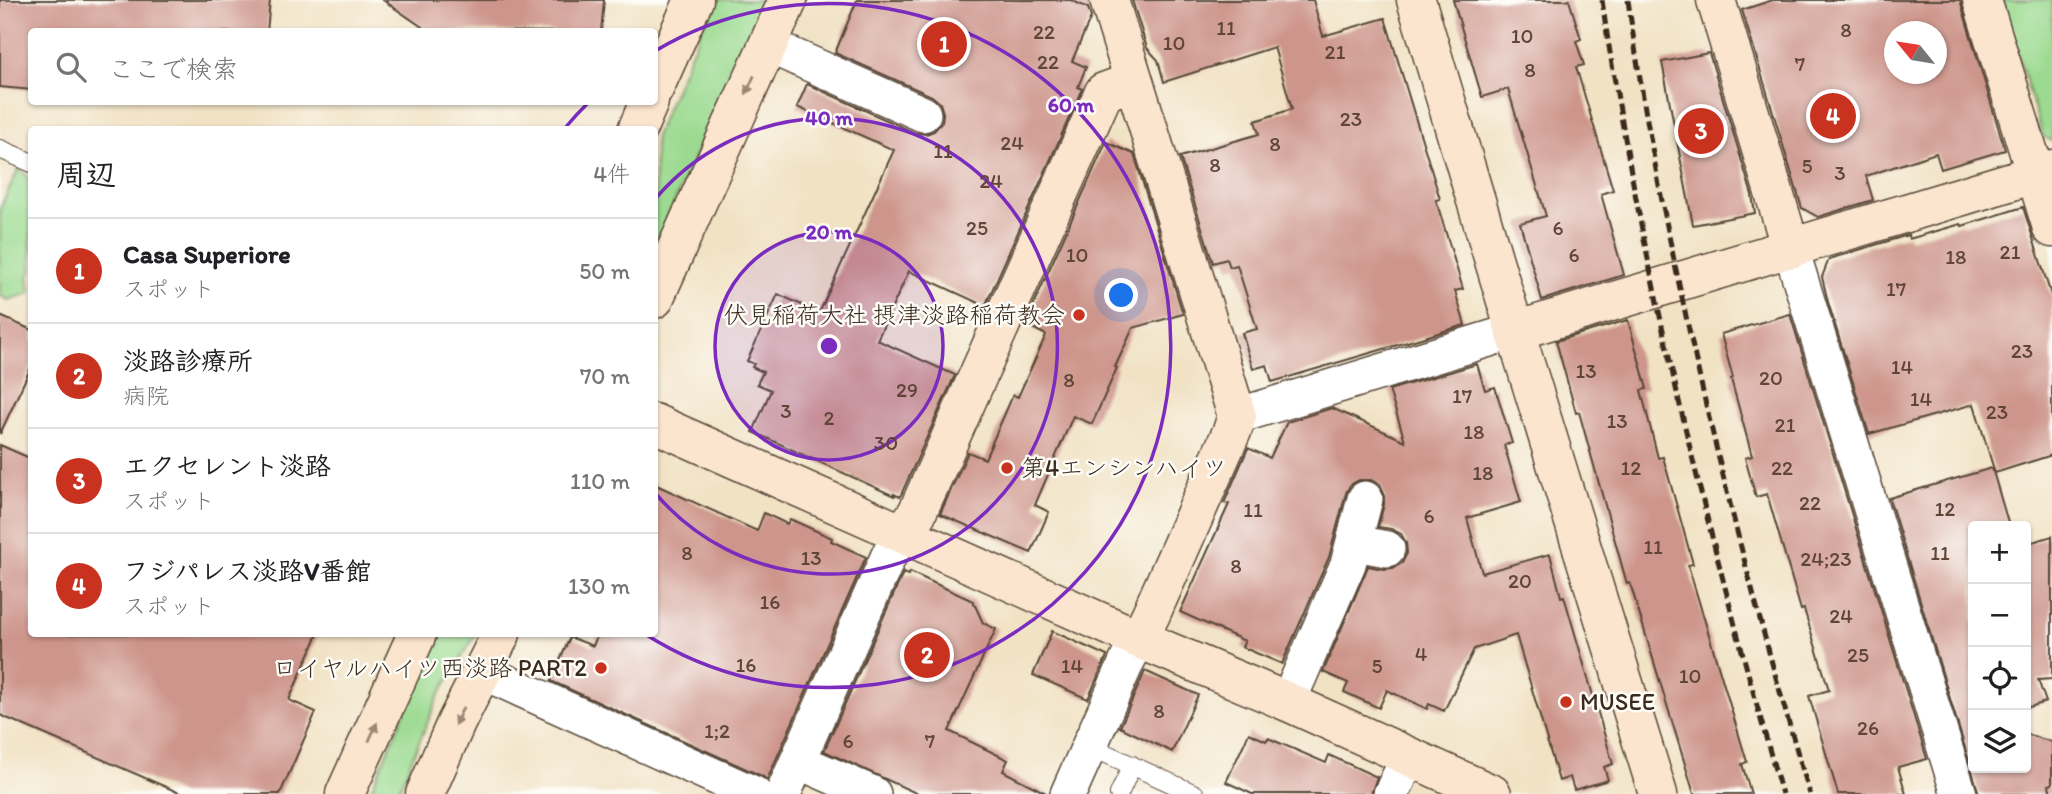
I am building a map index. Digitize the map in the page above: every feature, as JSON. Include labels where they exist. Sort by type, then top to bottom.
[{"type":"street","points":[[658,80],[694,0]]},
{"type":"street","points":[[658,290],[788,0]]},
{"type":"street","points":[[1068,794],[1237,416],[1109,0]]},
{"type":"street","points":[[1416,0],[1658,794]]},
{"type":"street","points":[[1716,0],[1959,794]]},
{"type":"street","points":[[1982,0],[2043,172],[2052,228]]},
{"type":"street","points":[[768,45],[923,114]]},
{"type":"street","points":[[783,794],[889,555],[917,513],[1104,92],[1134,80]]},
{"type":"street","points":[[639,126],[648,105]]},
{"type":"street","points":[[1237,416],[2043,172]]},
{"type":"street","points":[[658,426],[1492,794]]},
{"type":"street","points":[[1288,702],[1348,564],[1371,546],[1365,499]]},
{"type":"street","points":[[345,794],[415,637]]},
{"type":"street","points":[[425,794],[451,732],[499,637]]},
{"type":"street","points":[[481,671],[754,794]]},
{"type":"street","points":[[1391,794],[1409,757]]},
{"type":"street","points":[[798,761],[873,794]]},
{"type":"lane","points":[[0,149],[28,161]]},
{"type":"lane","points":[[1089,746],[1195,794]]},
{"type":"lane","points":[[1119,794],[1132,765]]},
{"type":"green space","points":[[714,0],[764,0],[658,239],[658,129]]},
{"type":"green space","points":[[2001,0],[2052,0],[2052,141],[2043,136]]},
{"type":"green space","points":[[19,168],[28,178],[28,294],[8,300],[0,296],[0,208]]},
{"type":"green space","points":[[438,637],[474,637],[439,695],[397,794],[369,794]]},
{"type":"building","points":[[0,0],[270,0],[267,28],[28,28],[28,90],[0,87]]},
{"type":"building","points":[[383,0],[604,0],[601,28],[424,28]]},
{"type":"building","points":[[857,0],[1071,0],[1088,8],[1091,17],[1072,61],[1086,67],[1078,87],[1082,89],[985,306],[909,271],[877,340],[955,375],[900,497],[753,432],[771,390],[757,384],[763,372],[752,367],[754,364],[747,361],[778,294],[819,313],[894,150],[797,107],[807,84],[915,133],[926,134],[934,131],[942,122],[940,103],[932,96],[835,53]]},
{"type":"building","points":[[1132,0],[1313,0],[1323,36],[1385,18],[1440,199],[1436,200],[1463,289],[1455,291],[1465,325],[1272,382],[1267,365],[1253,369],[1242,333],[1257,329],[1237,265],[1230,267],[1227,259],[1213,263],[1180,157],[1259,134],[1255,121],[1292,109],[1274,47],[1164,82],[1158,60],[1147,48]]},
{"type":"building","points":[[1453,0],[1569,0],[1581,39],[1576,41],[1584,65],[1576,67],[1613,190],[1601,194],[1624,275],[1542,300],[1520,223],[1546,216],[1508,89],[1482,97]]},
{"type":"building","points":[[1773,0],[1960,0],[2005,150],[1941,169],[1936,153],[1866,176],[1873,200],[1818,217],[1802,208],[1742,10]]},
{"type":"building","points":[[1709,53],[1755,213],[1693,225],[1662,62]]},
{"type":"building","points":[[1106,142],[1134,154],[1183,314],[1133,328],[1092,424],[1073,416],[1035,505],[1049,512],[1031,553],[940,514],[968,452],[985,459],[1013,395],[1018,397],[1046,335],[1025,324]]},
{"type":"building","points":[[2023,207],[2052,298],[2052,455],[1995,473],[1974,404],[1869,434],[1822,277],[1829,259],[1908,235],[1909,239]]},
{"type":"building","points":[[1790,314],[1927,759],[1898,767],[1906,794],[1838,794],[1809,696],[1829,690],[1804,609],[1801,610],[1767,494],[1756,497],[1745,458],[1752,456],[1721,334]]},
{"type":"building","points":[[0,316],[28,328],[28,374],[0,434]]},
{"type":"building","points":[[1628,320],[1647,389],[1641,390],[1658,458],[1663,457],[1693,564],[1688,565],[1747,762],[1742,764],[1751,794],[1694,794],[1630,583],[1627,584],[1579,412],[1576,413],[1556,341]]},
{"type":"building","points":[[1477,364],[1485,390],[1495,387],[1512,443],[1504,445],[1521,502],[1467,518],[1482,573],[1550,554],[1613,764],[1604,767],[1608,780],[1574,790],[1570,777],[1559,781],[1516,635],[1474,649],[1444,711],[1429,704],[1427,709],[1387,690],[1379,708],[1344,692],[1348,683],[1323,672],[1368,566],[1393,568],[1402,563],[1407,553],[1401,534],[1378,527],[1384,494],[1380,485],[1371,480],[1359,480],[1350,485],[1346,493],[1329,557],[1282,664],[1242,647],[1245,641],[1180,612],[1229,504],[1224,503],[1248,448],[1270,458],[1287,422],[1332,408],[1405,441],[1389,390]]},
{"type":"building","points":[[0,445],[28,457],[28,637],[317,637],[289,700],[316,712],[280,794],[182,794],[0,715]]},
{"type":"building","points":[[1992,468],[2008,521],[1968,521],[1968,758],[1889,498]]},
{"type":"building","points":[[658,486],[757,531],[764,513],[787,524],[790,519],[866,557],[767,780],[551,681],[570,637],[593,646],[597,637],[658,637]]},
{"type":"building","points":[[2052,536],[2052,679],[2038,680],[2046,702],[2031,706],[2031,584],[2031,542]]},
{"type":"building","points":[[910,572],[973,601],[983,623],[996,629],[949,731],[1008,760],[1003,771],[1048,794],[918,794],[824,751],[903,573],[909,575]]},
{"type":"building","points":[[1052,631],[1107,656],[1088,699],[1033,675]]},
{"type":"building","points":[[1145,671],[1198,695],[1172,752],[1120,727]]},
{"type":"building","points":[[1249,733],[1266,741],[1268,738],[1326,763],[1329,755],[1377,777],[1371,794],[1252,794],[1226,782]]},
{"type":"building","points":[[2031,736],[2052,742],[2052,784],[2049,785],[2051,794],[1979,794],[1973,773],[2031,773]]},
{"type":"railway","points":[[1602,0],[1646,251],[1680,407],[1739,640],[1782,794]]},
{"type":"railway","points":[[1628,0],[1662,203],[1706,405],[1755,601],[1810,794]]},
{"type":"place","name":"Casa Superiore","points":[[944,44]]},
{"type":"place","name":"フジパレス淡路V番館","points":[[1833,116]]},
{"type":"place","name":"エクセレント淡路","points":[[1701,131]]},
{"type":"place","name":"伏見稲荷大社 摂津淡路稲荷教会","points":[[1079,315]]},
{"type":"place","name":"第4エンシンハイツ","points":[[1007,468]]},
{"type":"place","name":"淡路診療所","points":[[927,655]]},
{"type":"place","name":"ロイヤルハイツ西淡路 PART2","points":[[601,668]]},
{"type":"place","name":"MUSEE","points":[[1566,702]]}]
